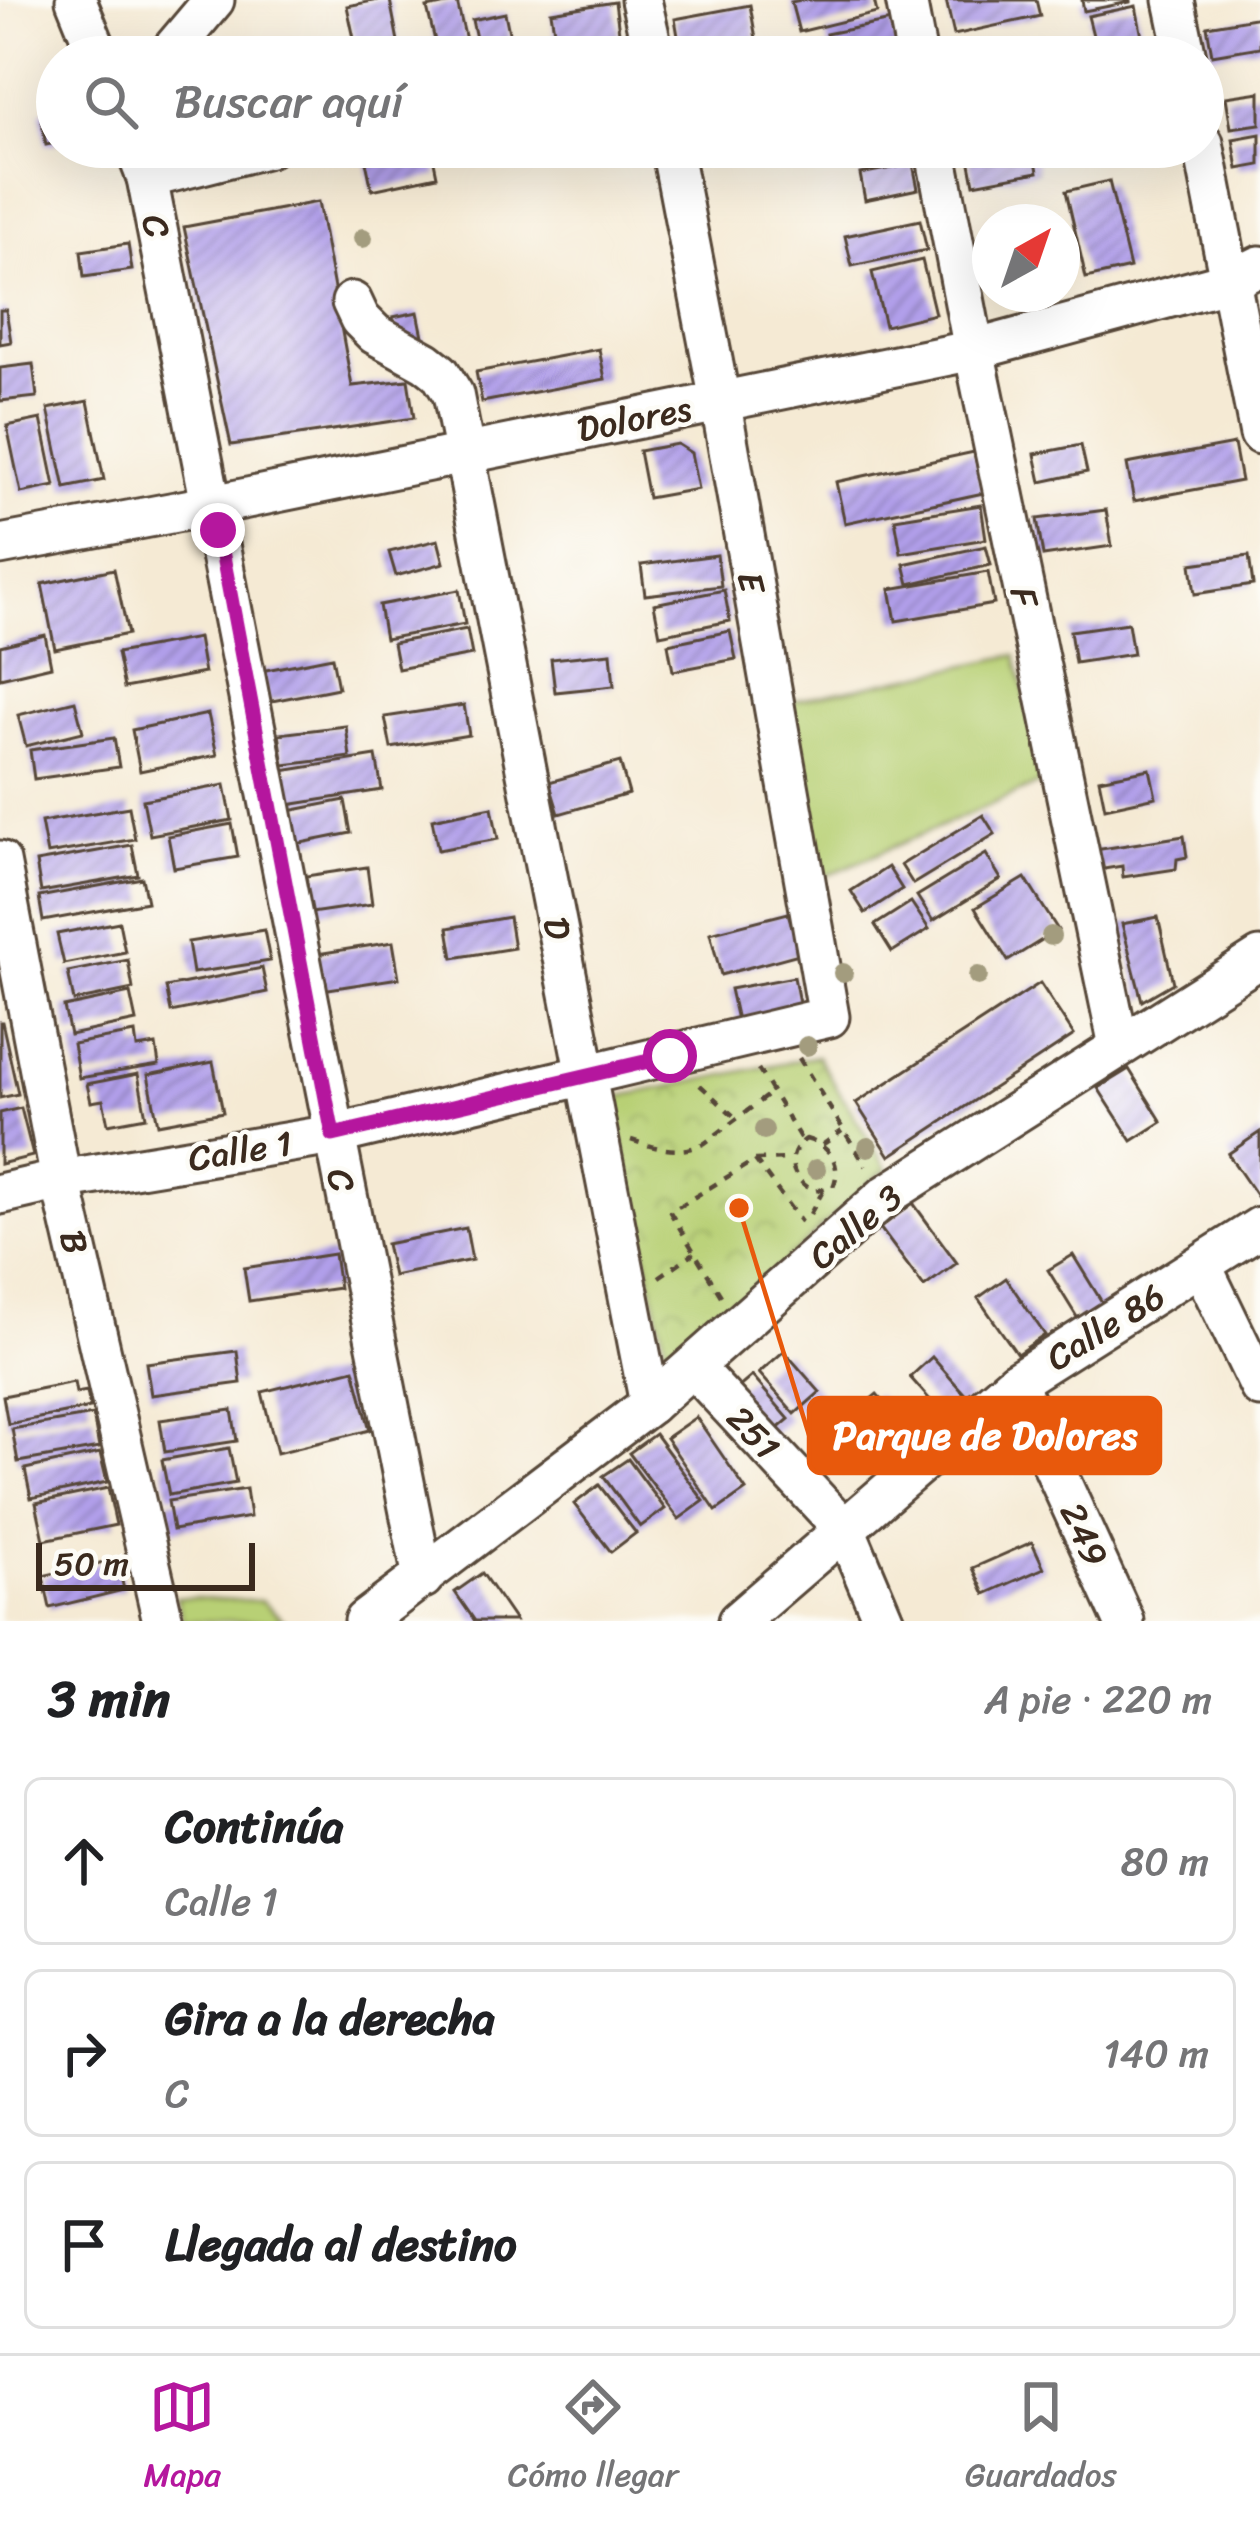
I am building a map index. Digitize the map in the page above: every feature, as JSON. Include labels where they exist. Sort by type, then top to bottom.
[{"type":"street","points":[[76,0],[91,36]]},
{"type":"street","points":[[184,36],[214,0]]},
{"type":"street","points":[[641,0],[649,36]]},
{"type":"street","points":[[906,0],[913,36]]},
{"type":"street","points":[[1174,0],[1182,36]]},
{"type":"street","name":"C","points":[[142,168],[423,1578]]},
{"type":"street","name":"E","points":[[675,168],[829,1017]]},
{"type":"street","name":"F","points":[[939,168],[1119,1046]]},
{"type":"street","points":[[1211,168],[1245,273],[1260,434]]},
{"type":"street","name":"Dolores","points":[[0,545],[974,350],[1245,273]]},
{"type":"street","name":"D","points":[[352,302],[375,334],[426,362],[440,373],[453,394],[650,1404]]},
{"type":"street","name":"B","points":[[0,861],[61,1180],[164,1621]]},
{"type":"street","name":"Calle 3","points":[[364,1621],[650,1404],[885,1196],[1260,958]]},
{"type":"street","name":"Calle 1","points":[[0,1194],[333,1135],[829,1017]]},
{"type":"street","name":"Calle 86","points":[[739,1621],[1015,1382],[1260,1227]]},
{"type":"street","points":[[1202,1265],[1260,1387]]},
{"type":"street","name":"251","points":[[694,1368],[846,1531],[884,1621]]},
{"type":"street","name":"249","points":[[1015,1382],[1124,1621]]},
{"type":"path","points":[[780,1028],[885,1196]]},
{"type":"path","points":[[740,1039],[802,1142]]},
{"type":"path","points":[[670,1056],[737,1119]]},
{"type":"path","points":[[597,1129],[658,1148],[693,1149],[772,1092]]},
{"type":"path","points":[[822,1145],[844,1130]]},
{"type":"path","points":[[802,1142],[822,1145],[833,1156],[837,1175],[833,1187],[814,1191],[796,1178],[791,1159],[794,1147],[802,1142]]},
{"type":"path","points":[[722,1298],[670,1212],[755,1160],[791,1159]]},
{"type":"path","points":[[755,1160],[823,1252]]},
{"type":"green space","points":[[1016,655],[1045,781],[819,879],[788,702]]},
{"type":"green space","points":[[817,1056],[888,1170],[870,1181],[673,1369],[613,1098]]},
{"type":"green space","points":[[176,1597],[262,1601],[285,1621],[183,1621]]},
{"type":"building","points":[[390,0],[397,36],[353,36],[347,6]]},
{"type":"building","points":[[874,0],[877,13],[799,32],[791,2]]},
{"type":"building","points":[[946,0],[1036,0],[1040,16],[954,35]]},
{"type":"building","points":[[1082,0],[1130,0],[1130,2],[1084,11]]},
{"type":"building","points":[[457,2],[465,36],[434,36],[427,8]]},
{"type":"building","points":[[615,2],[620,36],[555,36],[551,12]]},
{"type":"building","points":[[750,5],[755,36],[678,36],[675,19]]},
{"type":"building","points":[[1136,6],[1142,36],[1093,36],[1088,16]]},
{"type":"building","points":[[505,13],[510,36],[475,36],[472,20]]},
{"type":"building","points":[[1260,17],[1260,47],[1224,53],[1224,36],[1209,36],[1207,26]]},
{"type":"building","points":[[891,21],[895,36],[826,36]]},
{"type":"building","points":[[1260,92],[1260,124],[1231,128],[1226,97]]},
{"type":"building","points":[[1260,134],[1260,165],[1238,169],[1233,139]]},
{"type":"building","points":[[367,168],[435,168],[437,176],[372,190]]},
{"type":"building","points":[[914,168],[918,189],[865,200],[860,174]]},
{"type":"building","points":[[971,168],[1037,168],[1038,172],[974,184]]},
{"type":"building","points":[[1109,181],[1130,268],[1086,278],[1080,252],[1080,204],[1069,204],[1066,191]]},
{"type":"building","points":[[318,202],[352,386],[408,380],[414,418],[231,445],[184,227]]},
{"type":"building","points":[[920,220],[927,250],[852,266],[845,236]]},
{"type":"building","points":[[128,244],[132,270],[84,277],[81,251]]},
{"type":"building","points":[[922,260],[935,314],[885,326],[872,272]]},
{"type":"building","points":[[0,310],[6,310],[11,342],[0,344]]},
{"type":"building","points":[[418,312],[424,341],[399,346],[393,317]]},
{"type":"building","points":[[599,349],[605,379],[482,402],[476,372]]},
{"type":"building","points":[[33,364],[37,397],[0,401],[0,368]]},
{"type":"building","points":[[88,401],[104,480],[65,488],[48,409]]},
{"type":"building","points":[[41,419],[55,486],[21,493],[7,426]]},
{"type":"building","points":[[677,444],[691,453],[698,489],[648,498],[639,451]]},
{"type":"building","points":[[1234,444],[1241,481],[1134,501],[1127,464]]},
{"type":"building","points":[[1081,445],[1087,472],[1041,482],[1035,454]]},
{"type":"building","points":[[974,452],[983,493],[845,523],[836,482]]},
{"type":"building","points":[[981,505],[986,539],[901,553],[895,519]]},
{"type":"building","points":[[1106,510],[1112,546],[1043,556],[1037,519]]},
{"type":"building","points":[[438,540],[444,563],[396,576],[389,552]]},
{"type":"building","points":[[986,546],[991,565],[909,584],[904,564]]},
{"type":"building","points":[[717,555],[721,586],[645,595],[641,565]]},
{"type":"building","points":[[1249,556],[1253,585],[1195,594],[1191,564]]},
{"type":"building","points":[[114,569],[128,634],[55,649],[42,584]]},
{"type":"building","points":[[988,572],[994,604],[896,621],[890,589]]},
{"type":"building","points":[[459,590],[465,624],[385,639],[379,605]]},
{"type":"building","points":[[724,590],[730,621],[660,635],[654,604]]},
{"type":"building","points":[[1128,623],[1133,654],[1075,663],[1070,631]]},
{"type":"building","points":[[467,629],[472,655],[398,669],[393,643]]},
{"type":"building","points":[[730,631],[736,659],[673,671],[668,644]]},
{"type":"building","points":[[45,635],[51,666],[0,678],[0,646]]},
{"type":"building","points":[[198,638],[204,673],[124,688],[117,653]]},
{"type":"building","points":[[611,653],[614,686],[555,692],[551,659]]},
{"type":"building","points":[[332,657],[338,688],[267,702],[261,671]]},
{"type":"building","points":[[75,701],[83,732],[26,746],[18,715]]},
{"type":"building","points":[[464,705],[469,735],[391,748],[385,717]]},
{"type":"building","points":[[208,714],[217,755],[140,771],[132,730]]},
{"type":"building","points":[[346,726],[350,757],[284,765],[279,734]]},
{"type":"building","points":[[114,738],[119,767],[34,779],[30,750]]},
{"type":"building","points":[[376,756],[382,790],[288,805],[282,771]]},
{"type":"building","points":[[620,762],[629,794],[559,814],[549,782]]},
{"type":"building","points":[[1150,769],[1156,797],[1105,808],[1099,779]]},
{"type":"building","points":[[225,785],[232,820],[150,835],[143,800]]},
{"type":"building","points":[[345,800],[351,833],[296,844],[289,811]]},
{"type":"building","points":[[129,807],[135,839],[47,854],[41,822]]},
{"type":"building","points":[[492,807],[498,839],[438,850],[432,819]]},
{"type":"building","points":[[983,815],[995,834],[913,884],[901,865]]},
{"type":"building","points":[[232,824],[238,857],[174,868],[168,836]]},
{"type":"building","points":[[1184,836],[1187,857],[1177,859],[1176,869],[1123,877],[1122,866],[1098,870],[1095,850]]},
{"type":"building","points":[[132,845],[138,875],[41,892],[36,862]]},
{"type":"building","points":[[986,854],[1001,879],[933,921],[917,896]]},
{"type":"building","points":[[367,867],[372,904],[311,913],[306,876]]},
{"type":"building","points":[[888,867],[902,889],[865,913],[851,891]]},
{"type":"building","points":[[142,878],[147,902],[43,921],[39,897]]},
{"type":"building","points":[[1025,878],[1058,930],[1008,961],[975,908]]},
{"type":"building","points":[[911,902],[929,929],[892,952],[875,925]]},
{"type":"building","points":[[788,913],[793,930],[804,931],[810,951],[721,975],[710,933]]},
{"type":"building","points":[[509,917],[514,948],[453,958],[448,928]]},
{"type":"building","points":[[1158,917],[1173,983],[1142,1001],[1122,924]]},
{"type":"building","points":[[119,922],[125,952],[64,964],[57,934]]},
{"type":"building","points":[[264,930],[270,961],[193,973],[188,942]]},
{"type":"building","points":[[393,942],[399,978],[322,990],[317,954]]},
{"type":"building","points":[[128,960],[133,989],[74,1001],[68,972]]},
{"type":"building","points":[[262,968],[267,992],[171,1012],[166,987]]},
{"type":"building","points":[[794,977],[800,1008],[737,1020],[730,989]]},
{"type":"building","points":[[1040,983],[1074,1035],[890,1156],[856,1103]]},
{"type":"building","points":[[130,993],[136,1021],[70,1035],[64,1007]]},
{"type":"building","points":[[0,1022],[18,1094],[0,1098]]},
{"type":"building","points":[[135,1033],[137,1048],[156,1045],[159,1065],[79,1078],[73,1044]]},
{"type":"building","points":[[213,1062],[223,1112],[158,1124],[148,1075]]},
{"type":"building","points":[[1129,1069],[1162,1122],[1132,1141],[1098,1088]]},
{"type":"building","points":[[138,1074],[146,1117],[108,1124],[103,1100],[91,1102],[87,1084]]},
{"type":"building","points":[[21,1108],[33,1156],[0,1164],[0,1113]]},
{"type":"building","points":[[1260,1132],[1260,1201],[1228,1154]]},
{"type":"building","points":[[913,1203],[957,1263],[924,1287],[880,1228]]},
{"type":"building","points":[[466,1228],[472,1260],[393,1276],[386,1244]]},
{"type":"building","points":[[334,1254],[339,1288],[249,1301],[244,1268]]},
{"type":"building","points":[[1073,1255],[1105,1307],[1080,1322],[1048,1270]]},
{"type":"building","points":[[1006,1278],[1045,1335],[1017,1354],[978,1298]]},
{"type":"building","points":[[237,1351],[241,1383],[151,1395],[146,1363]]},
{"type":"building","points":[[784,1351],[820,1392],[795,1414],[759,1373]]},
{"type":"building","points":[[932,1357],[969,1399],[947,1419],[910,1377]]},
{"type":"building","points":[[354,1369],[370,1430],[277,1453],[262,1392]]},
{"type":"building","points":[[752,1376],[789,1419],[768,1437],[730,1395]]},
{"type":"building","points":[[74,1382],[76,1393],[87,1391],[90,1408],[8,1424],[3,1396]]},
{"type":"building","points":[[877,1394],[921,1446],[894,1469],[849,1417]]},
{"type":"building","points":[[232,1410],[237,1441],[165,1452],[160,1420]]},
{"type":"building","points":[[93,1415],[99,1448],[18,1462],[12,1429]]},
{"type":"building","points":[[696,1417],[746,1490],[716,1511],[666,1438]]},
{"type":"building","points":[[655,1434],[704,1501],[679,1519],[629,1453]]},
{"type":"building","points":[[229,1448],[236,1483],[169,1495],[162,1460]]},
{"type":"building","points":[[100,1453],[107,1482],[31,1498],[25,1469]]},
{"type":"building","points":[[628,1459],[665,1509],[640,1527],[603,1476]]},
{"type":"building","points":[[599,1485],[636,1533],[611,1552],[574,1504]]},
{"type":"building","points":[[108,1488],[116,1525],[44,1540],[36,1503]]},
{"type":"building","points":[[246,1489],[250,1517],[173,1530],[168,1501]]},
{"type":"building","points":[[1032,1542],[1044,1568],[985,1594],[973,1568]]},
{"type":"building","points":[[117,1559],[124,1590],[50,1608],[43,1576]]},
{"type":"building","points":[[482,1573],[515,1621],[475,1621],[455,1592]]},
{"type":"place","name":"Parque de Dolores","points":[[739,1208]]},
{"type":"route","points":[[218,530],[333,1135],[670,1056]]}]
